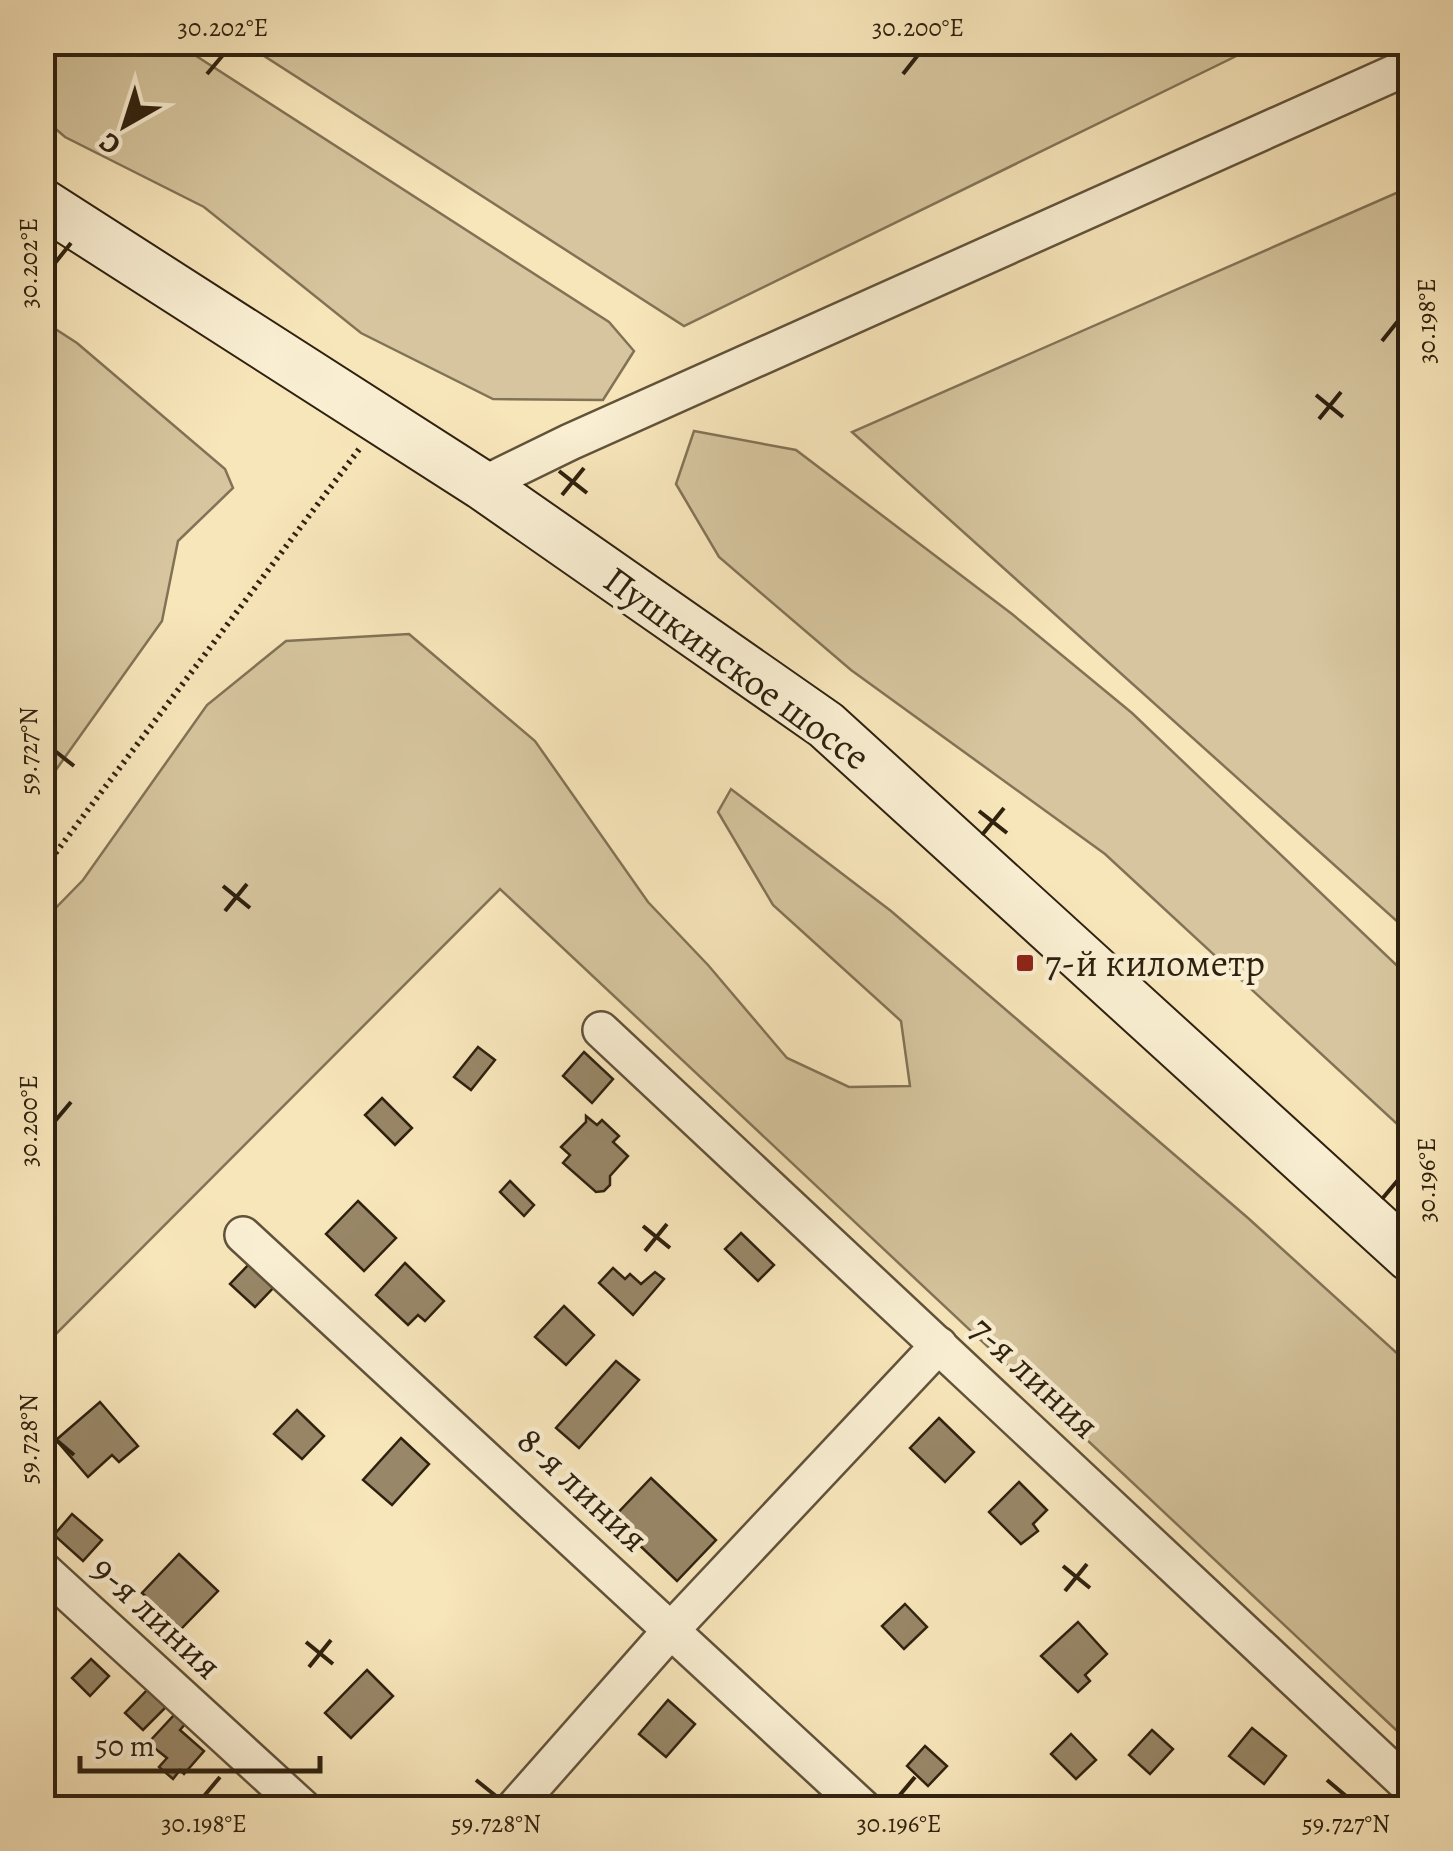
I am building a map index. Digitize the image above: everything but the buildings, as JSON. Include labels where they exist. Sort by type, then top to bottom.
[{"type":"main road","name":"Пушкинское шоссе","points":[[42,203],[482,484],[826,726],[1410,1257]]},
{"type":"street","points":[[482,484],[1410,66]]},
{"type":"street","name":"7-я линия","points":[[601,1030],[1410,1787]]},
{"type":"street","name":"8-я линия","points":[[243,1235],[863,1808]]},
{"type":"street","points":[[514,1808],[672,1629],[939,1345]]},
{"type":"street","name":"9-я линия","points":[[42,1569],[303,1808]]},
{"type":"path","points":[[42,871],[380,419]]},
{"type":"shaded area","points":[[43,42],[176,43],[609,322],[634,351],[603,400],[493,399],[361,333],[204,207],[65,137],[43,118]]},
{"type":"shaded area","points":[[244,43],[1263,43],[684,326]]},
{"type":"shaded area","points":[[1410,187],[1410,933],[852,432]]},
{"type":"shaded area","points":[[43,321],[77,343],[225,469],[233,488],[178,541],[162,621],[43,788]]},
{"type":"shaded area","points":[[694,431],[796,450],[1012,614],[1132,713],[1410,978],[1410,1136],[1105,854],[851,670],[719,557],[676,484]]},
{"type":"shaded area","points":[[409,634],[535,741],[648,902],[787,1058],[849,1087],[910,1086],[901,1021],[773,905],[718,812],[731,789],[891,911],[1248,1218],[1410,1365],[1410,1743],[500,889],[43,1347],[43,921],[83,880],[207,705],[286,641]]},
{"type":"place","name":"7-й километр","points":[[1025,963]]}]
